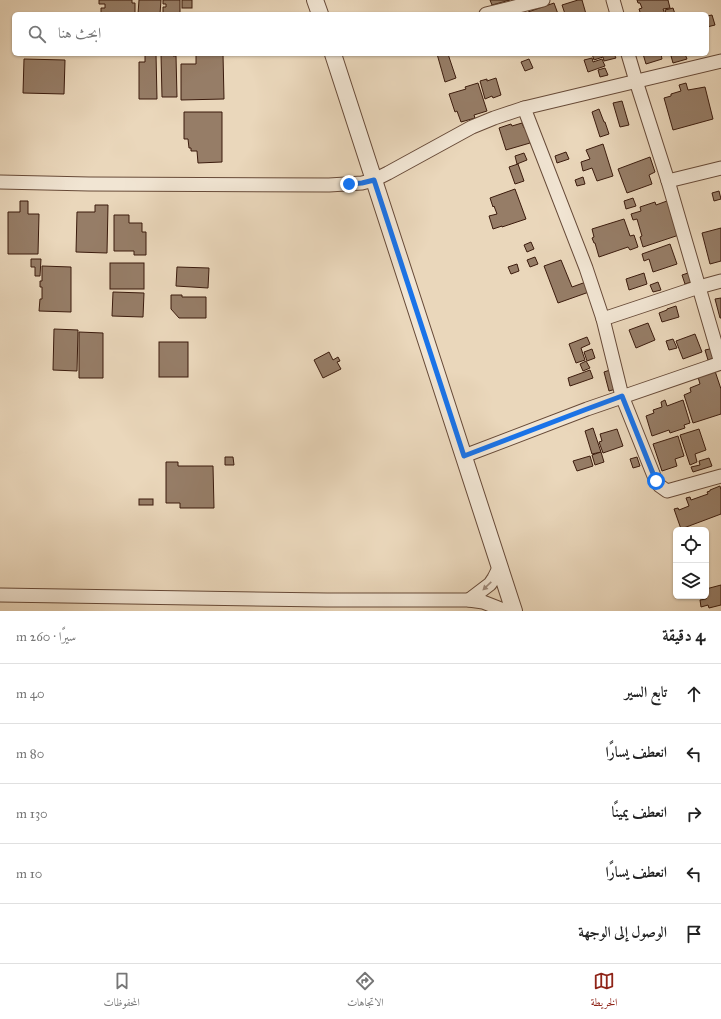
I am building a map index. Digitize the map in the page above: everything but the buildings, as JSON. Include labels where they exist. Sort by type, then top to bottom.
[{"type":"street","points":[[315,0],[319,12]]},
{"type":"street","points":[[494,12],[543,0]]},
{"type":"street","points":[[613,0],[616,12]]},
{"type":"street","points":[[334,56],[514,611]]},
{"type":"street","points":[[464,456],[622,396],[721,363],[668,181],[629,56]]},
{"type":"street","points":[[0,182],[329,186],[356,184],[374,180],[472,127],[494,118],[524,108],[721,61]]},
{"type":"street","points":[[524,108],[586,268],[603,319],[622,396],[656,481],[660,486],[668,491],[721,476]]},
{"type":"street","points":[[668,181],[721,168]]},
{"type":"street","points":[[603,319],[721,281]]},
{"type":"street","points":[[469,600],[490,584],[500,566]]},
{"type":"street","points":[[0,595],[327,600],[469,600],[483,602],[506,611]]},
{"type":"route","points":[[349,184],[374,180],[464,456],[622,396],[656,481]]}]
